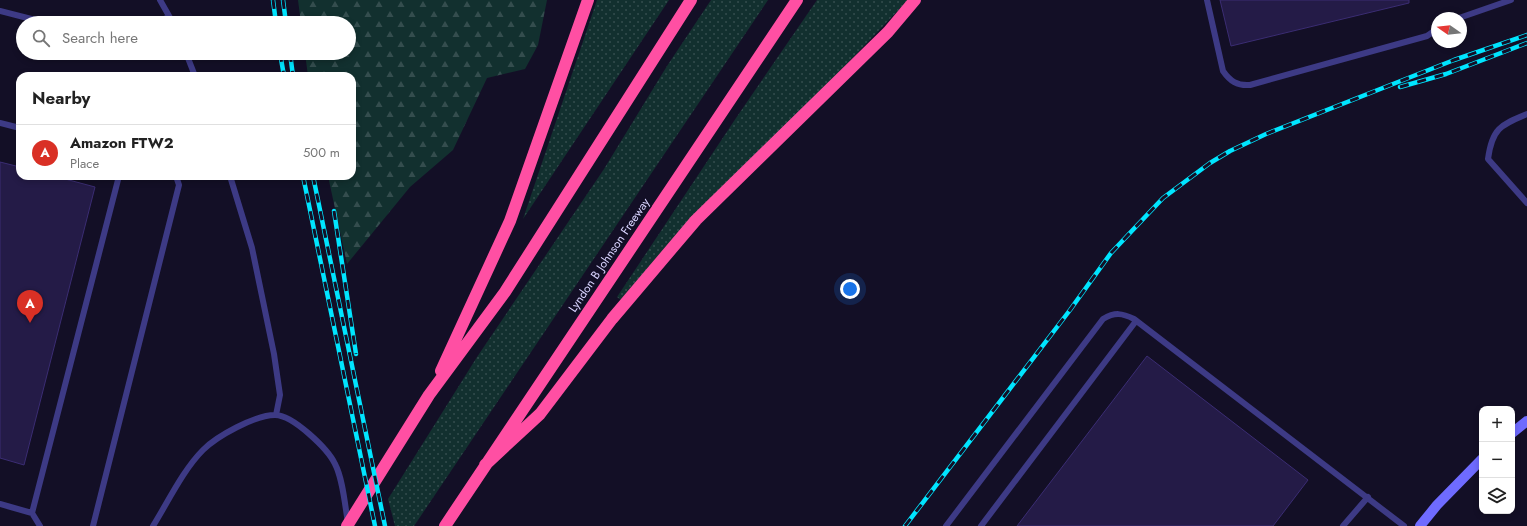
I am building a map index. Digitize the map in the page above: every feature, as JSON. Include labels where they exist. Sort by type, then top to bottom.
[{"type":"highway","points":[[429,395],[510,221],[588,0]]},
{"type":"highway","points":[[348,526],[429,395],[505,292],[691,0]]},
{"type":"highway","name":"Lyndon B Johnson Freeway","points":[[448,522],[797,0]]},
{"type":"highway","points":[[485,465],[540,414],[612,319],[696,220],[888,32],[915,0]]},
{"type":"street","points":[[1515,431],[1527,421]]},
{"type":"street","points":[[1420,526],[1437,505],[1479,462]]},
{"type":"lane","points":[[160,0],[169,16]]},
{"type":"lane","points":[[1207,0],[1223,72],[1229,80],[1240,86],[1250,85],[1427,36],[1431,33]]},
{"type":"lane","points":[[1467,15],[1508,0]]},
{"type":"lane","points":[[0,11],[20,16]]},
{"type":"lane","points":[[189,60],[193,72]]},
{"type":"lane","points":[[1527,114],[1503,124],[1490,141],[1488,159],[1527,203]]},
{"type":"lane","points":[[0,123],[16,127]]},
{"type":"lane","points":[[32,513],[118,180]]},
{"type":"lane","points":[[93,526],[179,185],[177,180]]},
{"type":"lane","points":[[231,180],[252,248],[274,354],[280,394],[276,415]]},
{"type":"lane","points":[[946,526],[1103,319],[1114,313],[1124,314],[1136,321],[1404,526]]},
{"type":"lane","points":[[981,526],[1136,321]]},
{"type":"lane","points":[[153,526],[202,450],[220,435],[251,421],[276,415],[293,422],[313,438],[324,448],[335,464],[348,526]]},
{"type":"lane","points":[[1343,526],[1368,497]]},
{"type":"lane","points":[[0,504],[32,513],[40,526]]},
{"type":"green space","points":[[298,0],[547,0],[538,45],[525,69],[487,78],[453,150],[410,187],[347,264],[329,180],[356,180],[356,72],[307,72],[306,60],[356,60],[356,16],[300,16]]},
{"type":"green space","points":[[597,0],[669,0],[523,219]]},
{"type":"green space","points":[[711,0],[768,0],[414,526],[395,526],[388,499],[477,357],[604,169],[667,66]]},
{"type":"green space","points":[[817,0],[908,0],[621,300],[617,297],[736,118]]},
{"type":"building","points":[[1220,0],[1409,0],[1409,3],[1231,46]]},
{"type":"building","points":[[0,162],[16,166],[16,180],[69,180],[95,187],[24,465],[0,458]]},
{"type":"building","points":[[1147,356],[1308,480],[1273,526],[1017,526]]},
{"type":"railway","points":[[273,0],[275,16]]},
{"type":"railway","points":[[283,0],[285,16]]},
{"type":"railway","points":[[905,526],[1070,310],[1111,253],[1163,198],[1210,163],[1230,151],[1266,134],[1454,60],[1527,35]]},
{"type":"railway","points":[[1400,87],[1446,74],[1527,43]]},
{"type":"railway","points":[[281,60],[283,72]]},
{"type":"railway","points":[[291,60],[292,72]]},
{"type":"railway","points":[[304,180],[375,526]]},
{"type":"railway","points":[[314,180],[385,526]]},
{"type":"railway","points":[[334,211],[356,354]]},
{"type":"place","name":"Amazon FTW2","points":[[30,323]]}]
